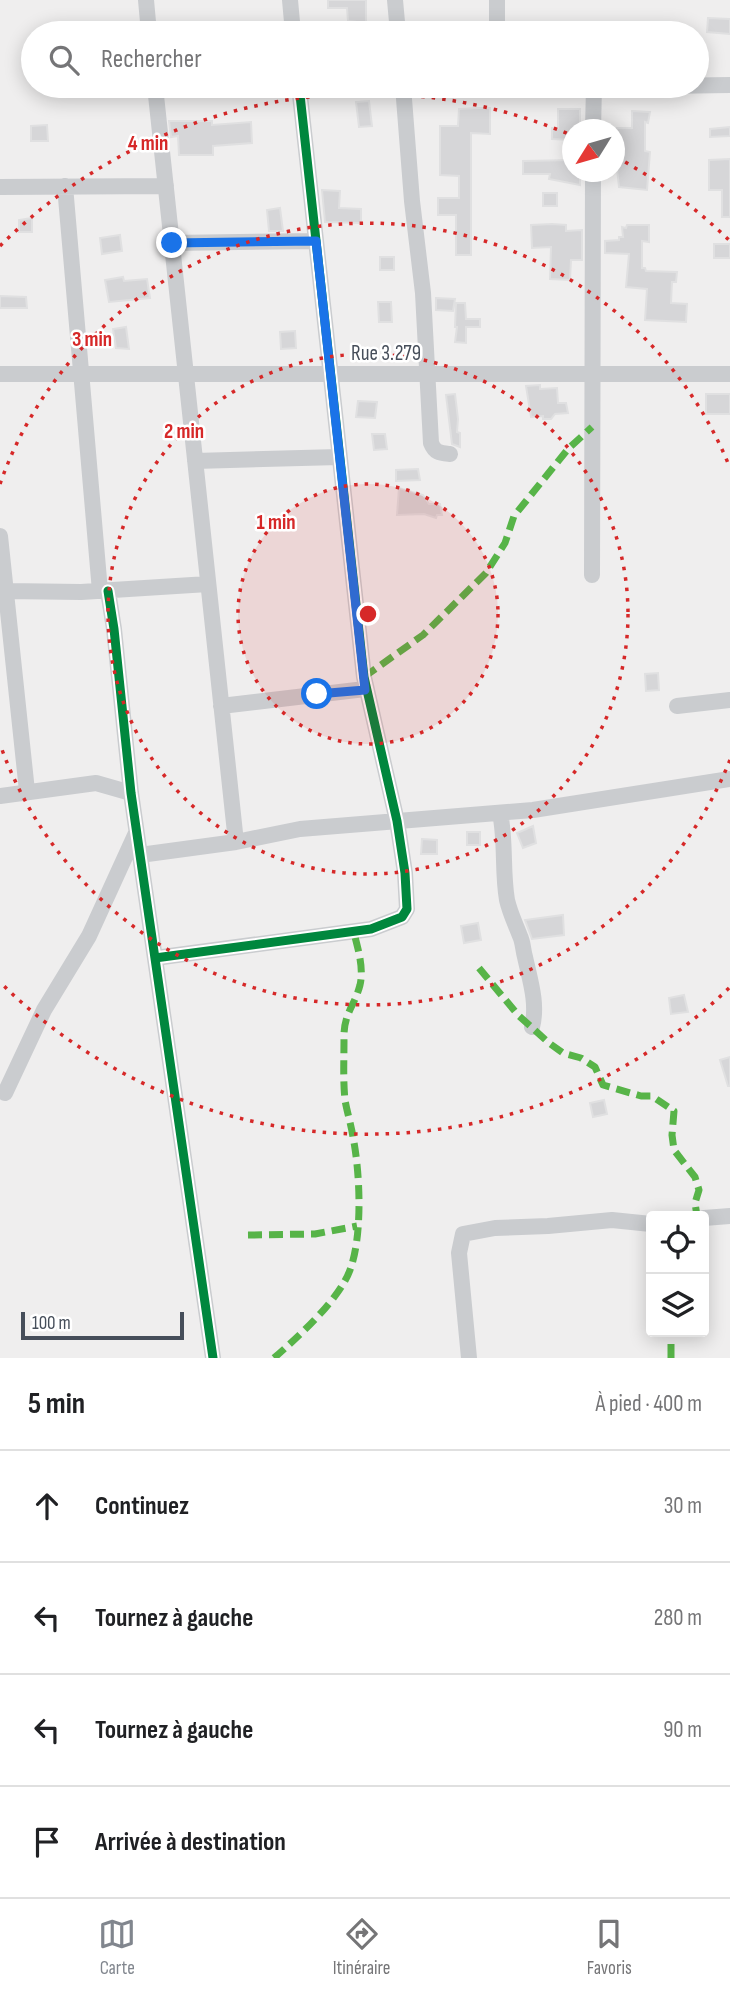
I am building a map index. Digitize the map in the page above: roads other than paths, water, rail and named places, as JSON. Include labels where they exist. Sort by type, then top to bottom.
[{"type":"street","points":[[146,0],[148,21]]},
{"type":"street","points":[[290,0],[292,21]]},
{"type":"street","points":[[395,0],[397,21]]},
{"type":"street","points":[[497,0],[497,21]]},
{"type":"street","points":[[709,85],[730,85]]},
{"type":"street","points":[[156,98],[236,842]]},
{"type":"street","points":[[155,958],[354,933],[387,924],[402,917],[407,909],[397,821],[365,690],[300,98]]},
{"type":"street","points":[[404,98],[413,216],[423,293],[430,443],[434,450],[450,454]]},
{"type":"street","points":[[593,119],[594,98]]},
{"type":"street","points":[[592,575],[593,182]]},
{"type":"street","points":[[65,186],[104,591],[114,629],[131,793],[213,1358]]},
{"type":"street","points":[[0,187],[166,186]]},
{"type":"street","points":[[172,243],[316,241]]},
{"type":"street","name":"Rue 3.279","points":[[0,374],[730,374]]},
{"type":"street","points":[[195,461],[340,457]]},
{"type":"street","points":[[0,536],[27,791]]},
{"type":"street","points":[[6,591],[104,591],[208,584]]},
{"type":"street","points":[[221,706],[365,690]]},
{"type":"street","points":[[677,706],[730,700]]},
{"type":"street","points":[[140,855],[236,842],[300,829],[533,810],[730,779]]},
{"type":"street","points":[[0,796],[96,782],[131,793]]},
{"type":"street","points":[[500,813],[505,833],[503,865],[506,895],[510,916],[521,938],[533,993],[535,1018],[532,1027]]},
{"type":"street","points":[[5,1093],[44,1010],[89,936],[137,831]]},
{"type":"street","points":[[709,1218],[730,1216]]},
{"type":"street","points":[[469,1358],[459,1253],[463,1234],[495,1227],[548,1226],[605,1220],[646,1224]]}]
